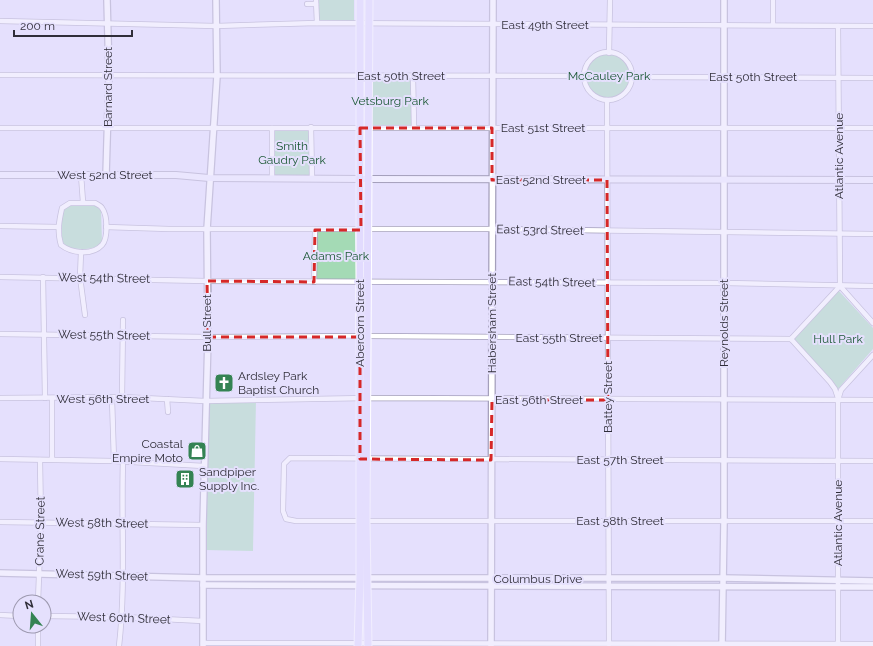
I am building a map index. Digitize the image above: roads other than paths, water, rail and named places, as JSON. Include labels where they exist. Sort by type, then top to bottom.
[{"type":"main road","name":"Abercorn Street","points":[[358,644],[360,578],[358,521],[360,459],[361,230],[360,0]]},
{"type":"main road","name":"Abercorn Street","points":[[368,0],[369,230],[368,459],[366,521],[368,644]]},
{"type":"main road","name":"West 52nd Street","points":[[0,176],[176,175],[209,178]]},
{"type":"main road","name":"East 52nd Street","points":[[209,178],[873,180]]},
{"type":"street","name":"Barnard Street","points":[[106,175],[109,75],[107,0]]},
{"type":"street","name":"Bull Street","points":[[203,644],[205,401],[208,337],[207,229],[209,178],[217,76],[216,0]]},
{"type":"street","name":"Habersham Street","points":[[491,644],[490,578],[493,0]]},
{"type":"street","points":[[609,53],[610,0]]},
{"type":"street","name":"Reynolds Street","points":[[722,645],[725,283],[724,0]]},
{"type":"street","points":[[773,0],[773,26]]},
{"type":"street","points":[[307,4],[316,2],[317,23]]},
{"type":"street","name":"East 49th Street","points":[[0,21],[216,26],[317,23],[610,26],[873,26]]},
{"type":"street","name":"Atlantic Avenue","points":[[838,26],[840,286]]},
{"type":"street","points":[[609,53],[625,59],[631,70],[632,77],[631,84],[624,94],[613,100],[600,99],[591,92],[587,87],[585,76],[586,69],[592,59],[609,53]]},
{"type":"street","name":"East 50th Street","points":[[0,75],[360,77],[585,76]]},
{"type":"street","points":[[413,76],[414,127]]},
{"type":"street","name":"East 50th Street","points":[[632,77],[873,78]]},
{"type":"street","name":"Battey Street","points":[[607,100],[609,644]]},
{"type":"street","points":[[311,127],[312,178]]},
{"type":"street","name":"East 51st Street","points":[[0,128],[873,128]]},
{"type":"street","points":[[272,128],[272,178]]},
{"type":"street","points":[[81,175],[83,202]]},
{"type":"street","points":[[70,203],[95,203],[102,207],[106,227],[104,241],[100,246],[91,251],[70,251],[61,245],[59,227],[62,208],[70,203]]},
{"type":"street","points":[[0,226],[59,227]]},
{"type":"street","name":"East 53rd Street","points":[[106,227],[315,230],[724,231],[873,234]]},
{"type":"street","points":[[314,282],[315,230]]},
{"type":"street","points":[[81,252],[80,277],[85,315]]},
{"type":"street","name":"West 54th Street","points":[[0,277],[80,277],[207,281]]},
{"type":"street","points":[[43,277],[45,398]]},
{"type":"street","name":"East 54th Street","points":[[207,281],[725,283],[873,286]]},
{"type":"street","points":[[790,339],[840,286],[873,323]]},
{"type":"street","points":[[122,320],[122,397]]},
{"type":"street","name":"West 55th Street","points":[[0,334],[208,337]]},
{"type":"street","name":"East 55th Street","points":[[208,337],[368,336],[790,339]]},
{"type":"street","name":"Atlantic Avenue","points":[[790,339],[830,382],[835,389],[838,400]]},
{"type":"street","name":"Atlantic Avenue","points":[[838,645],[838,400],[840,390],[873,356]]},
{"type":"street","name":"West 56th Street","points":[[0,398],[122,397],[205,401]]},
{"type":"street","points":[[52,398],[52,459]]},
{"type":"street","points":[[112,398],[114,461]]},
{"type":"street","name":"East 56th Street","points":[[205,401],[360,398],[492,400],[873,400]]},
{"type":"street","points":[[167,399],[168,412]]},
{"type":"street","name":"East 57th Street","points":[[358,521],[286,519],[283,511],[284,464],[290,458],[873,461]]},
{"type":"street","points":[[0,459],[123,461],[204,466]]},
{"type":"street","name":"Crane Street","points":[[38,594],[41,522],[40,460]]},
{"type":"street","points":[[119,646],[122,617],[121,523],[123,461]]},
{"type":"street","name":"East 58th Street","points":[[358,521],[873,521]]},
{"type":"street","name":"West 58th Street","points":[[0,522],[203,525]]},
{"type":"street","name":"West 59th Street","points":[[0,573],[203,578]]},
{"type":"street","name":"Columbus Drive","points":[[203,578],[360,578],[368,582],[491,586],[723,587],[873,581]]},
{"type":"street","name":"Columbus Drive","points":[[203,586],[359,586],[368,582],[490,578],[723,578],[838,583],[873,587]]},
{"type":"street","points":[[0,615],[12,616]]},
{"type":"street","name":"West 60th Street","points":[[52,616],[122,617],[203,621]]},
{"type":"street","points":[[38,634],[38,646]]},
{"type":"street","points":[[203,644],[873,644]]},
{"type":"place","name":"Ardsley Park Baptist Church","points":[[224,383]]},
{"type":"place","name":"Coastal Empire Moto","points":[[197,451]]},
{"type":"place","name":"Sandpiper Supply Inc.","points":[[185,479]]},
{"type":"park label","name":"McCauley Park","points":[[609,76]]},
{"type":"park label","name":"Vetsburg Park","points":[[390,101]]},
{"type":"park label","name":"Smith Gaudry Park","points":[[292,153]]},
{"type":"park label","name":"Adams Park","points":[[336,256]]},
{"type":"park label","name":"Hull Park","points":[[838,339]]}]
